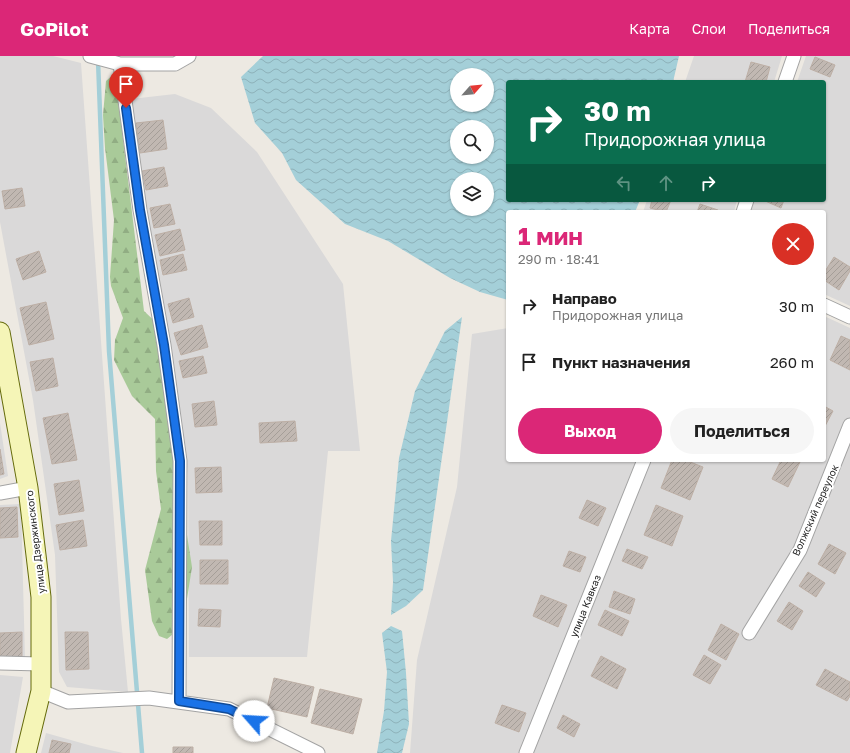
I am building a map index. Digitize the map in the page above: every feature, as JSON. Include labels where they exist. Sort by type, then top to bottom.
[{"type":"main road","name":"улица Дзержинского","points":[[0,332],[28,488],[41,597],[41,691],[26,753]]},
{"type":"street","points":[[90,56],[120,64],[174,64],[189,56]]},
{"type":"street","points":[[786,80],[794,56]]},
{"type":"street","points":[[120,64],[140,210],[164,345],[180,461],[179,701]]},
{"type":"street","points":[[826,306],[850,317]]},
{"type":"street","name":"Волжский переулок","points":[[750,633],[800,550],[850,425]]},
{"type":"street","name":"улица Кавказ","points":[[526,753],[643,462]]},
{"type":"street","points":[[0,493],[28,488]]},
{"type":"street","points":[[0,664],[42,664]]},
{"type":"street","points":[[41,691],[68,702],[149,698],[229,709],[318,753]]},
{"type":"shaded area","points":[[0,56],[53,56],[81,63],[121,619],[128,692],[67,687],[59,672],[55,555],[33,400],[0,222]]},
{"type":"shaded area","points":[[694,56],[782,56],[775,80],[686,80]]},
{"type":"shaded area","points":[[806,56],[850,56],[850,306],[826,295],[826,210],[751,210],[753,202],[826,202],[826,80],[798,80]]},
{"type":"shaded area","points":[[175,94],[211,108],[257,152],[343,284],[360,451],[328,451],[307,657],[189,657],[188,474],[171,348],[138,167],[131,99]]},
{"type":"shaded area","points":[[646,202],[736,202],[734,210],[644,210]]},
{"type":"shaded area","points":[[826,317],[850,328],[850,753],[410,753],[417,660],[457,487],[472,334],[506,328],[506,462],[826,462]]},
{"type":"shaded area","points":[[0,423],[8,476],[0,479]]},
{"type":"shaded area","points":[[21,504],[25,659],[0,660],[0,505]]},
{"type":"shaded area","points":[[0,675],[23,677],[10,753],[0,753]]},
{"type":"shaded area","points":[[46,733],[92,746],[123,753],[41,753]]},
{"type":"green space","points":[[115,73],[144,311],[165,331],[176,464],[192,567],[184,618],[178,630],[167,639],[159,636],[152,621],[145,570],[161,509],[156,471],[155,419],[132,396],[114,360],[115,340],[123,318],[111,286],[110,277],[114,220],[105,148],[103,115],[106,81]]},
{"type":"water","points":[[263,56],[679,56],[673,80],[506,80],[506,202],[639,202],[636,210],[506,210],[506,299],[480,292],[450,278],[388,241],[345,224],[296,180],[282,153],[255,123],[241,77]]},
{"type":"water","points":[[462,317],[423,590],[406,606],[391,615],[393,582],[391,541],[399,458],[415,391],[445,331]]},
{"type":"water","points":[[391,626],[402,631],[409,724],[402,753],[377,753],[384,711],[387,672],[382,633]]},
{"type":"building","points":[[815,57],[835,65],[830,77],[810,69]]},
{"type":"building","points":[[751,62],[770,67],[767,80],[746,80]]},
{"type":"building","points":[[163,120],[167,149],[140,153],[136,123]]},
{"type":"building","points":[[164,167],[168,186],[146,190],[142,171]]},
{"type":"building","points":[[22,188],[25,206],[5,209],[2,191]]},
{"type":"building","points":[[652,202],[670,202],[667,210],[650,208]]},
{"type":"building","points":[[768,202],[783,202],[781,208]]},
{"type":"building","points":[[170,204],[175,224],[154,228],[150,208]]},
{"type":"building","points":[[700,204],[718,210],[698,210]]},
{"type":"building","points":[[180,229],[185,250],[160,256],[155,235]]},
{"type":"building","points":[[39,251],[46,272],[23,280],[16,259]]},
{"type":"building","points":[[183,254],[187,270],[163,275],[160,260]]},
{"type":"building","points":[[834,257],[850,267],[850,271],[839,290],[826,281],[826,270]]},
{"type":"building","points":[[189,298],[194,317],[173,323],[168,304]]},
{"type":"building","points":[[46,302],[54,339],[29,345],[20,308]]},
{"type":"building","points":[[202,325],[208,347],[181,355],[174,333]]},
{"type":"building","points":[[841,336],[850,340],[850,370],[830,360]]},
{"type":"building","points":[[203,356],[207,373],[183,378],[179,361]]},
{"type":"building","points":[[53,358],[58,386],[36,391],[30,362]]},
{"type":"building","points":[[214,401],[217,425],[195,427],[192,404]]},
{"type":"building","points":[[826,407],[833,411],[826,424]]},
{"type":"building","points":[[68,413],[77,460],[52,464],[43,418]]},
{"type":"building","points":[[295,421],[297,441],[260,443],[259,423]]},
{"type":"building","points":[[0,449],[4,474],[0,475]]},
{"type":"building","points":[[671,462],[690,462],[703,467],[690,500],[661,488]]},
{"type":"building","points":[[780,462],[800,462],[788,487],[772,479]]},
{"type":"building","points":[[221,467],[222,492],[196,493],[195,468]]},
{"type":"building","points":[[79,480],[84,511],[59,515],[54,484]]},
{"type":"building","points":[[587,500],[606,508],[598,526],[579,518]]},
{"type":"building","points":[[656,505],[683,516],[672,546],[644,535]]},
{"type":"building","points":[[17,507],[18,537],[0,538],[0,508]]},
{"type":"building","points":[[83,520],[87,546],[60,550],[56,525]]},
{"type":"building","points":[[199,521],[222,521],[222,545],[200,545]]},
{"type":"building","points":[[829,544],[846,553],[835,574],[818,564]]},
{"type":"building","points":[[627,549],[648,557],[642,569],[622,561]]},
{"type":"building","points":[[569,551],[586,557],[580,572],[563,566]]},
{"type":"building","points":[[200,560],[228,560],[228,584],[200,584]]},
{"type":"building","points":[[808,572],[825,583],[816,597],[799,586]]},
{"type":"building","points":[[614,591],[635,599],[630,614],[609,607]]},
{"type":"building","points":[[541,595],[567,605],[558,627],[533,616]]},
{"type":"building","points":[[789,602],[803,611],[792,630],[777,621]]},
{"type":"building","points":[[199,609],[221,610],[220,627],[198,626]]},
{"type":"building","points":[[605,610],[629,621],[622,636],[598,625]]},
{"type":"building","points":[[721,624],[739,634],[726,660],[708,650]]},
{"type":"building","points":[[22,632],[22,658],[0,658],[0,633]]},
{"type":"building","points":[[65,632],[88,632],[89,669],[66,670]]},
{"type":"building","points":[[704,655],[721,665],[710,684],[693,675]]},
{"type":"building","points":[[601,656],[626,669],[617,689],[591,676]]},
{"type":"building","points":[[825,669],[850,682],[850,696],[847,701],[816,685]]},
{"type":"building","points":[[274,678],[314,687],[307,717],[267,708]]},
{"type":"building","points":[[320,689],[362,699],[353,734],[311,723]]},
{"type":"building","points":[[502,705],[526,713],[519,732],[495,723]]},
{"type":"building","points":[[563,715],[580,724],[574,737],[557,728]]},
{"type":"building","points":[[52,740],[71,744],[69,753],[49,753]]},
{"type":"building","points":[[173,747],[193,747],[193,753],[173,753]]},
{"type":"waterway","points":[[98,60],[109,351],[142,753]]},
{"type":"route","points":[[126,108],[140,210],[164,345],[180,461],[179,701],[229,709],[254,721]]}]
